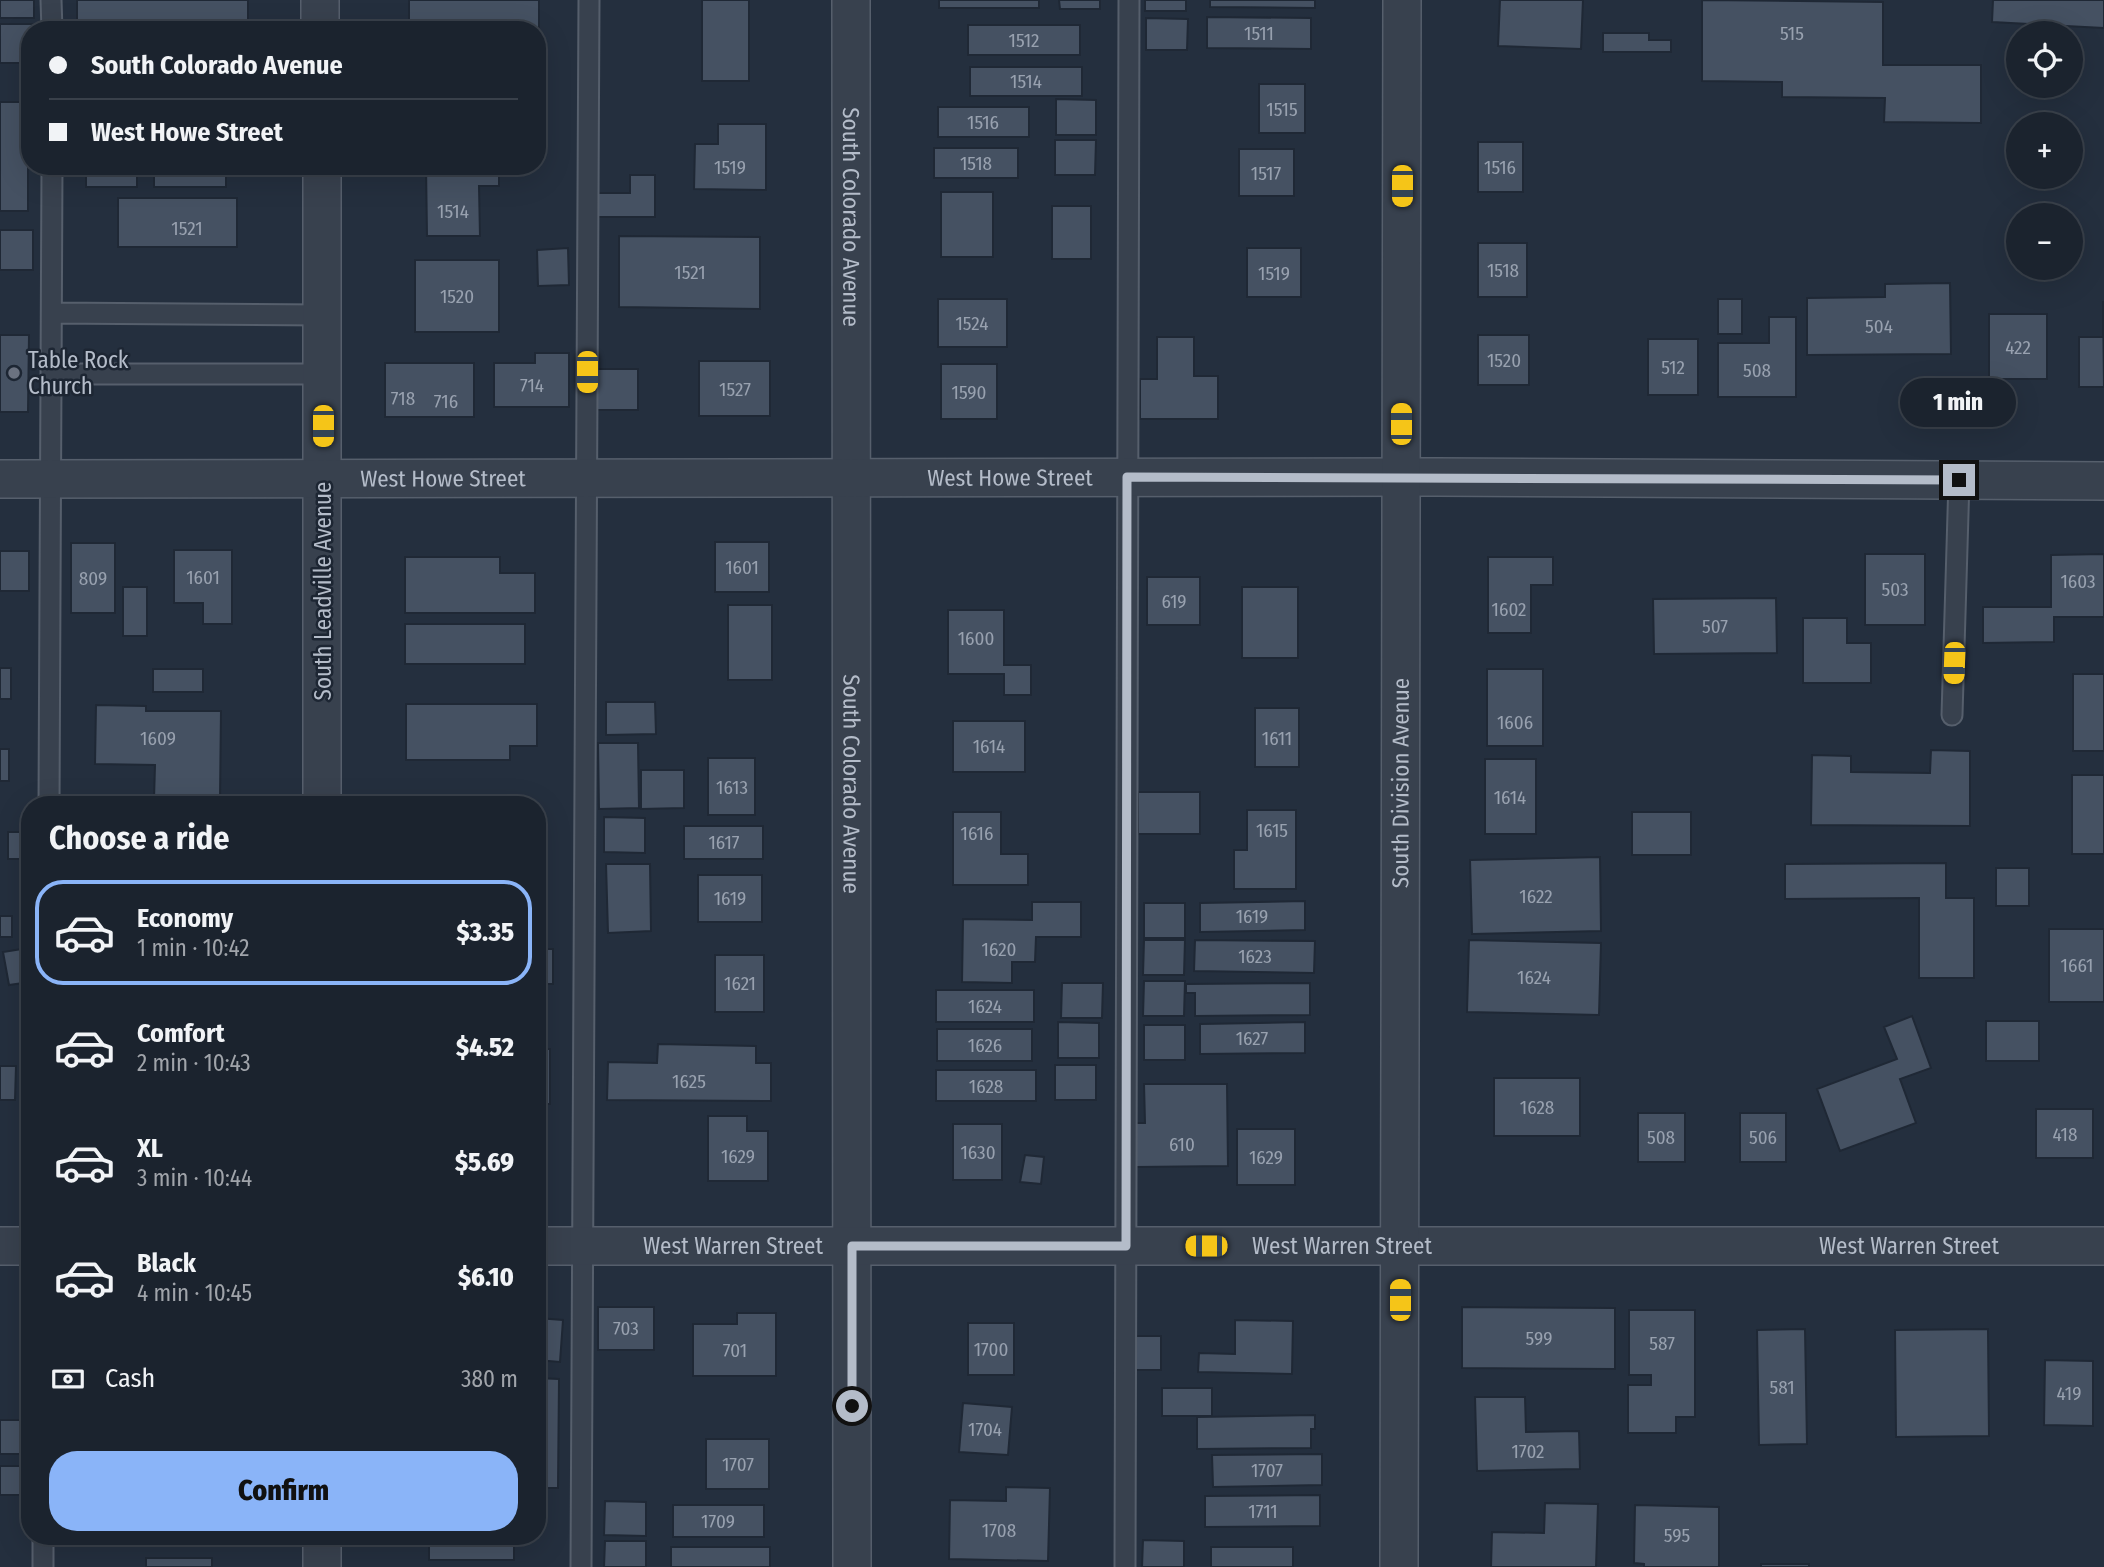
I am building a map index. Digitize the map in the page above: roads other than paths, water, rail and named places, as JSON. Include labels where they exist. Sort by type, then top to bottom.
[{"type":"street","points":[[320,0],[320,21]]},
{"type":"street","name":"South Colorado Avenue","points":[[850,0],[852,1567]]},
{"type":"street","name":"South Division Avenue","points":[[1399,1567],[1402,0]]},
{"type":"street","name":"South Leadville Avenue","points":[[322,175],[322,796]]},
{"type":"street","name":"West Howe Street","points":[[0,479],[1401,477],[2104,481]]},
{"type":"street","points":[[0,1246],[21,1246]]},
{"type":"street","name":"West Warren Street","points":[[546,1246],[2104,1246]]},
{"type":"street","points":[[322,1545],[322,1567]]},
{"type":"lane","points":[[51,0],[51,21]]},
{"type":"lane","points":[[581,1567],[589,0]]},
{"type":"lane","points":[[1125,1567],[1129,0]]},
{"type":"lane","points":[[49,796],[52,175]]},
{"type":"lane","points":[[52,313],[323,315]]},
{"type":"lane","points":[[52,374],[323,374]]},
{"type":"lane","points":[[1952,715],[1959,480]]},
{"type":"lane","points":[[43,1545],[43,1567]]},
{"type":"place","name":"Table Rock Church","points":[[14,373]]}]
